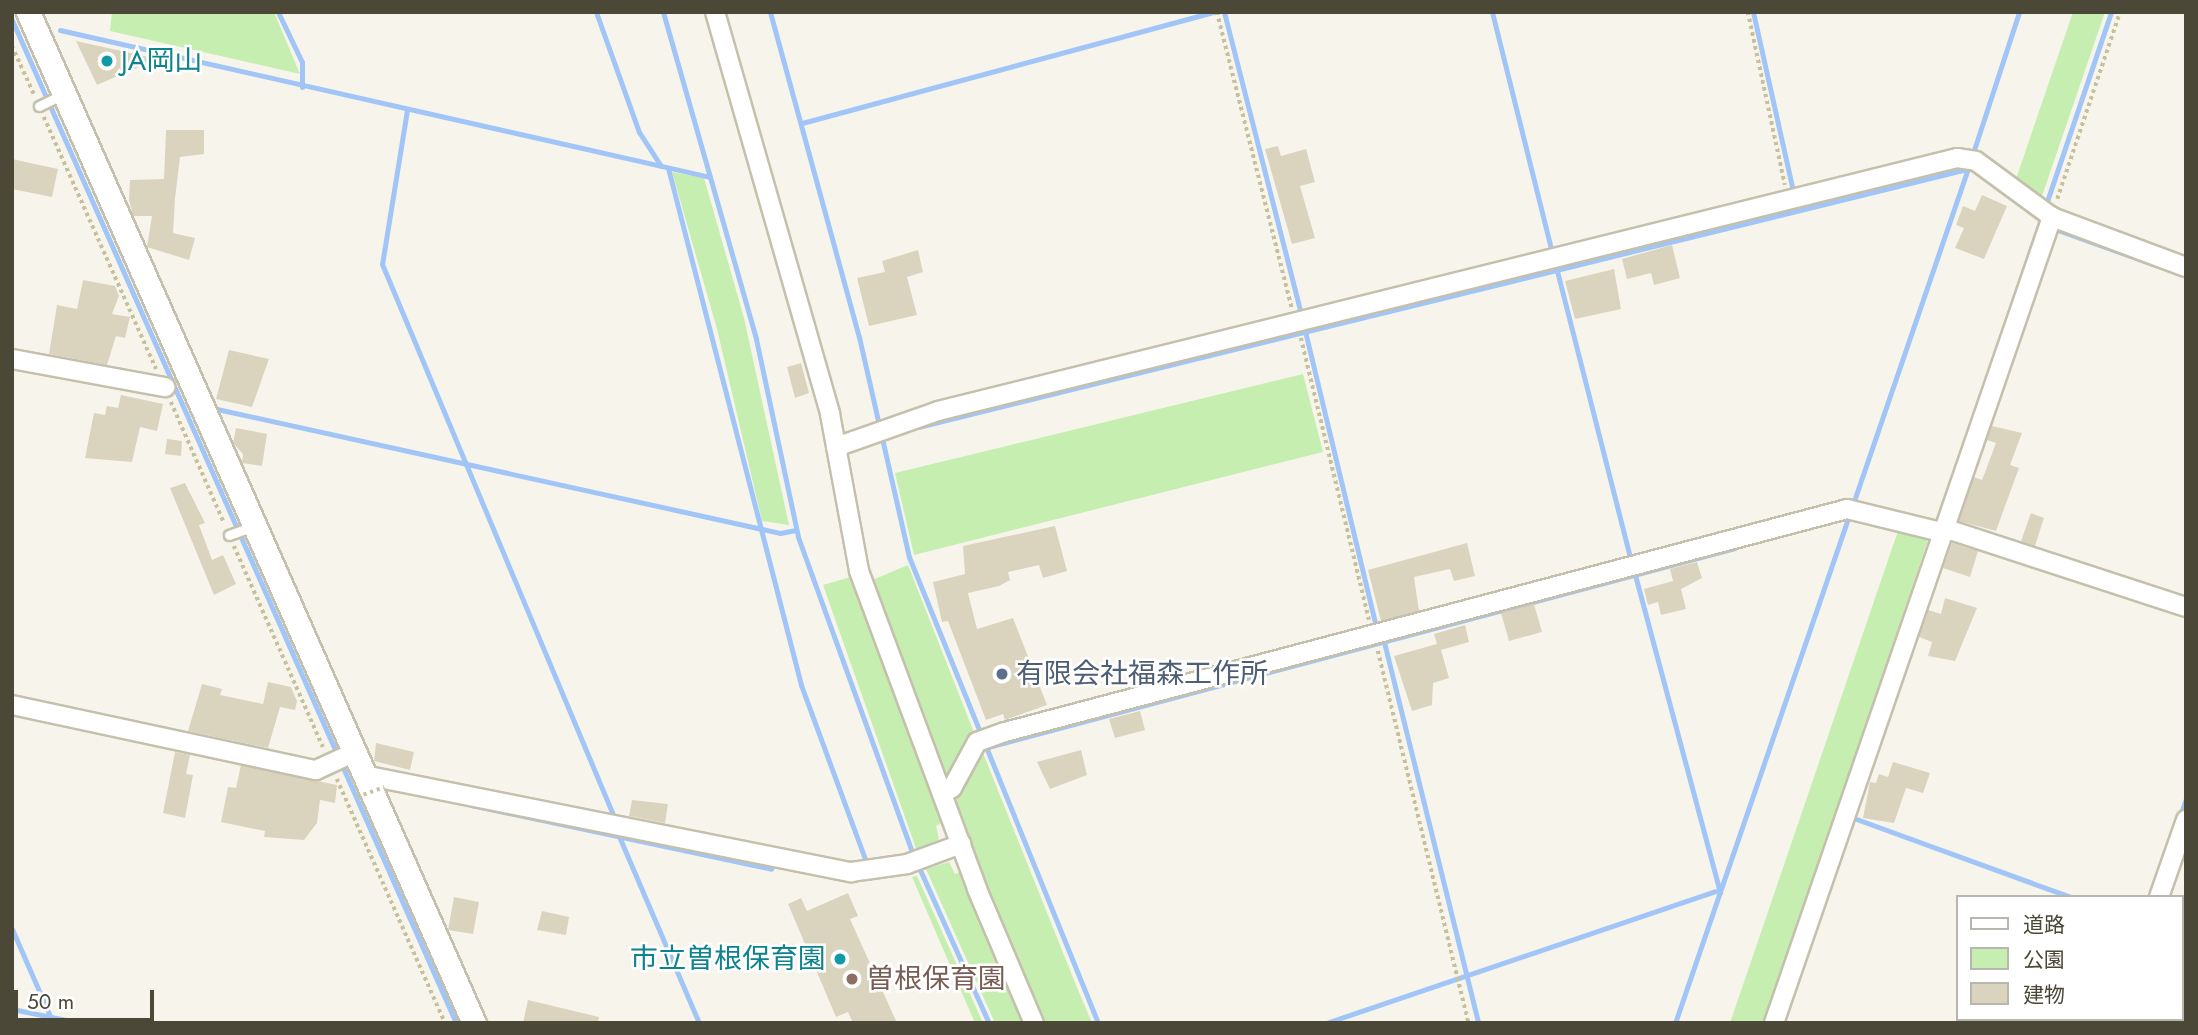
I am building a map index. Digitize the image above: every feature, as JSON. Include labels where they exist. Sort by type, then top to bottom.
[{"type":"street","points":[[715,12],[836,447],[859,571],[961,844],[1034,1023]]},
{"type":"street","points":[[22,13],[60,96],[176,383],[249,528],[343,762],[374,780],[827,869],[866,873],[914,862],[961,844]]},
{"type":"street","points":[[836,447],[881,428],[1300,325],[1788,199],[1970,160],[2047,219],[2186,267]]},
{"type":"street","points":[[1774,1023],[1848,816],[2047,219]]},
{"type":"street","points":[[12,359],[176,383]]},
{"type":"street","points":[[942,794],[952,788],[981,740],[1376,643],[1633,567],[1851,508],[1941,531],[2186,607]]},
{"type":"street","points":[[12,705],[316,770],[343,762]]},
{"type":"street","points":[[374,780],[474,1023]]},
{"type":"street","points":[[2160,895],[2186,820]]},
{"type":"lane","points":[[40,105],[60,96]]},
{"type":"lane","points":[[231,535],[249,528]]},
{"type":"path","points":[[1748,12],[1788,199]]},
{"type":"path","points":[[2047,219],[2120,12]]},
{"type":"path","points":[[1218,14],[1300,325],[1469,1023]]},
{"type":"path","points":[[343,762],[445,1023]]},
{"type":"path","points":[[357,797],[374,780]]},
{"type":"green space","points":[[112,12],[274,12],[300,74],[110,31]]},
{"type":"green space","points":[[2073,12],[2105,12],[2041,199],[2016,179]]},
{"type":"green space","points":[[672,172],[704,178],[744,318],[789,525],[762,521],[717,329]]},
{"type":"green space","points":[[1303,374],[1323,452],[914,555],[895,473]]},
{"type":"green space","points":[[1900,525],[1930,534],[1846,784],[1763,1023],[1730,1023]]},
{"type":"green space","points":[[908,565],[975,735],[948,780],[942,777],[870,581]]},
{"type":"green space","points":[[854,576],[944,821],[936,826],[939,839],[918,854],[823,585]]},
{"type":"green space","points":[[981,748],[1092,1023],[1044,1023],[958,823],[956,790]]},
{"type":"green space","points":[[949,862],[955,874],[961,872],[1025,1023],[995,1023],[926,869]]},
{"type":"green space","points":[[917,876],[983,1023],[975,1023],[912,877]]},
{"type":"building","name":"JA岡山","points":[[76,41],[158,59],[97,85]]},
{"type":"building","points":[[166,130],[204,130],[204,154],[180,157],[175,199],[173,233],[195,238],[189,260],[147,247],[152,216],[133,216],[129,200],[130,180],[164,179]]},
{"type":"building","points":[[1278,146],[1281,156],[1306,149],[1315,182],[1300,186],[1315,238],[1292,244],[1265,149]]},
{"type":"building","points":[[12,159],[58,169],[52,197],[12,189]]},
{"type":"building","points":[[1982,195],[2007,206],[1984,259],[1955,248],[1964,228],[1956,225],[1963,206],[1975,211]]},
{"type":"building","points":[[1672,245],[1680,278],[1654,285],[1651,273],[1627,279],[1622,259]]},
{"type":"building","points":[[918,250],[923,272],[907,277],[917,315],[869,326],[857,278],[885,272],[882,261]]},
{"type":"building","points":[[1614,269],[1621,309],[1575,319],[1565,281]]},
{"type":"building","points":[[83,280],[115,286],[119,296],[112,314],[130,317],[125,338],[116,336],[107,365],[49,354],[57,305],[77,309]]},
{"type":"building","points":[[229,350],[269,359],[252,407],[216,399]]},
{"type":"building","points":[[801,363],[809,393],[795,398],[787,367]]},
{"type":"building","points":[[121,395],[163,404],[157,431],[140,427],[132,462],[85,458],[94,413],[105,415],[107,406],[118,408]]},
{"type":"building","points":[[1992,426],[2022,433],[2010,465],[2019,468],[1996,531],[1959,521],[1974,477],[1982,480],[1996,443],[1987,440]]},
{"type":"building","points":[[236,428],[267,434],[262,466],[242,463],[243,454],[233,443]]},
{"type":"building","points":[[167,439],[182,441],[181,456],[165,454]]},
{"type":"building","points":[[185,483],[205,523],[199,525],[212,560],[223,555],[236,584],[214,595],[170,488]]},
{"type":"building","points":[[2031,513],[2044,518],[2035,546],[2021,541]]},
{"type":"building","points":[[1055,526],[1067,571],[1043,578],[1039,565],[1008,572],[1010,580],[999,586],[968,593],[977,629],[1013,618],[1047,705],[1005,720],[1003,714],[986,720],[948,621],[942,622],[933,582],[965,574],[963,546]]},
{"type":"building","points":[[1467,543],[1475,576],[1454,581],[1450,569],[1414,577],[1419,611],[1381,621],[1368,570]]},
{"type":"building","points":[[1952,543],[1978,551],[1970,577],[1943,568]]},
{"type":"building","points":[[1697,562],[1702,578],[1681,589],[1686,609],[1661,615],[1658,602],[1648,605],[1644,589],[1673,581],[1670,569]]},
{"type":"building","points":[[1945,598],[1977,608],[1955,661],[1928,656],[1932,642],[1919,637],[1928,610],[1941,614]]},
{"type":"building","points":[[1534,604],[1542,632],[1509,641],[1501,613]]},
{"type":"building","points":[[1465,625],[1469,642],[1441,650],[1449,678],[1433,683],[1432,705],[1412,711],[1394,656],[1437,644],[1434,634]]},
{"type":"building","points":[[268,682],[291,687],[297,701],[295,710],[280,707],[268,748],[188,731],[202,684],[222,689],[220,695],[263,704]]},
{"type":"building","points":[[1140,711],[1145,730],[1115,738],[1109,719]]},
{"type":"building","points":[[376,743],[414,752],[410,770],[374,761]]},
{"type":"building","points":[[1081,750],[1087,775],[1050,789],[1037,762]]},
{"type":"building","points":[[175,752],[190,755],[186,774],[193,775],[185,818],[163,813]]},
{"type":"building","points":[[1893,762],[1930,773],[1923,793],[1906,788],[1894,823],[1863,818],[1870,782],[1876,783],[1879,774],[1888,777]]},
{"type":"building","points":[[241,765],[337,785],[335,803],[320,800],[317,823],[304,840],[264,837],[265,831],[221,822],[228,787],[236,788]]},
{"type":"building","points":[[632,800],[668,804],[665,823],[629,816]]},
{"type":"building","name":"市立曽根保育園","points":[[848,893],[858,916],[850,919],[897,1023],[853,1023],[848,1012],[836,1017],[788,904],[801,898],[807,911]]},
{"type":"building","points":[[454,897],[479,902],[473,934],[448,930]]},
{"type":"building","points":[[542,911],[569,917],[566,935],[537,930]]},
{"type":"building","points":[[528,1000],[599,1017],[598,1023],[523,1023]]},
{"type":"waterway","points":[[278,12],[302,62],[302,87]]},
{"type":"waterway","points":[[596,12],[639,132],[661,166]]},
{"type":"waterway","points":[[663,12],[756,339],[798,537],[912,852],[989,1023]]},
{"type":"waterway","points":[[770,12],[859,337],[909,557],[1098,1023]]},
{"type":"waterway","points":[[802,123],[1214,12]]},
{"type":"waterway","points":[[1224,12],[1302,318]]},
{"type":"waterway","points":[[1492,12],[1551,249]]},
{"type":"waterway","points":[[1753,12],[1792,187]]},
{"type":"waterway","points":[[1972,156],[2019,12]]},
{"type":"waterway","points":[[1975,414],[2111,12]]},
{"type":"waterway","points":[[12,20],[456,1023]]},
{"type":"waterway","points":[[60,30],[710,177]]},
{"type":"waterway","points":[[407,110],[382,264],[614,817]]},
{"type":"waterway","points":[[668,168],[801,685],[867,864]]},
{"type":"waterway","points":[[1675,1023],[1968,168]]},
{"type":"waterway","points":[[918,427],[1967,169]]},
{"type":"waterway","points":[[2052,228],[2158,266]]},
{"type":"waterway","points":[[1556,267],[1631,562]]},
{"type":"waterway","points":[[1305,331],[1377,631]]},
{"type":"waterway","points":[[217,409],[780,533],[796,530]]},
{"type":"waterway","points":[[984,748],[1735,548]]},
{"type":"waterway","points":[[1635,575],[1720,893]]},
{"type":"waterway","points":[[1384,642],[1478,1023]]},
{"type":"waterway","points":[[2179,819],[2186,799]]},
{"type":"waterway","points":[[471,805],[771,869]]},
{"type":"waterway","points":[[1848,816],[2065,895]]},
{"type":"waterway","points":[[618,834],[699,1023]]},
{"type":"waterway","points":[[1326,1023],[1715,891]]},
{"type":"waterway","points":[[12,929],[53,1023]]},
{"type":"waterway","points":[[12,1009],[81,1023]]},
{"type":"place","name":"JA岡山","points":[[107,61]]},
{"type":"place","name":"有限会社福森工作所","points":[[1002,674]]},
{"type":"place","name":"市立曽根保育園","points":[[840,959]]},
{"type":"place","name":"曽根保育園","points":[[852,979]]}]
